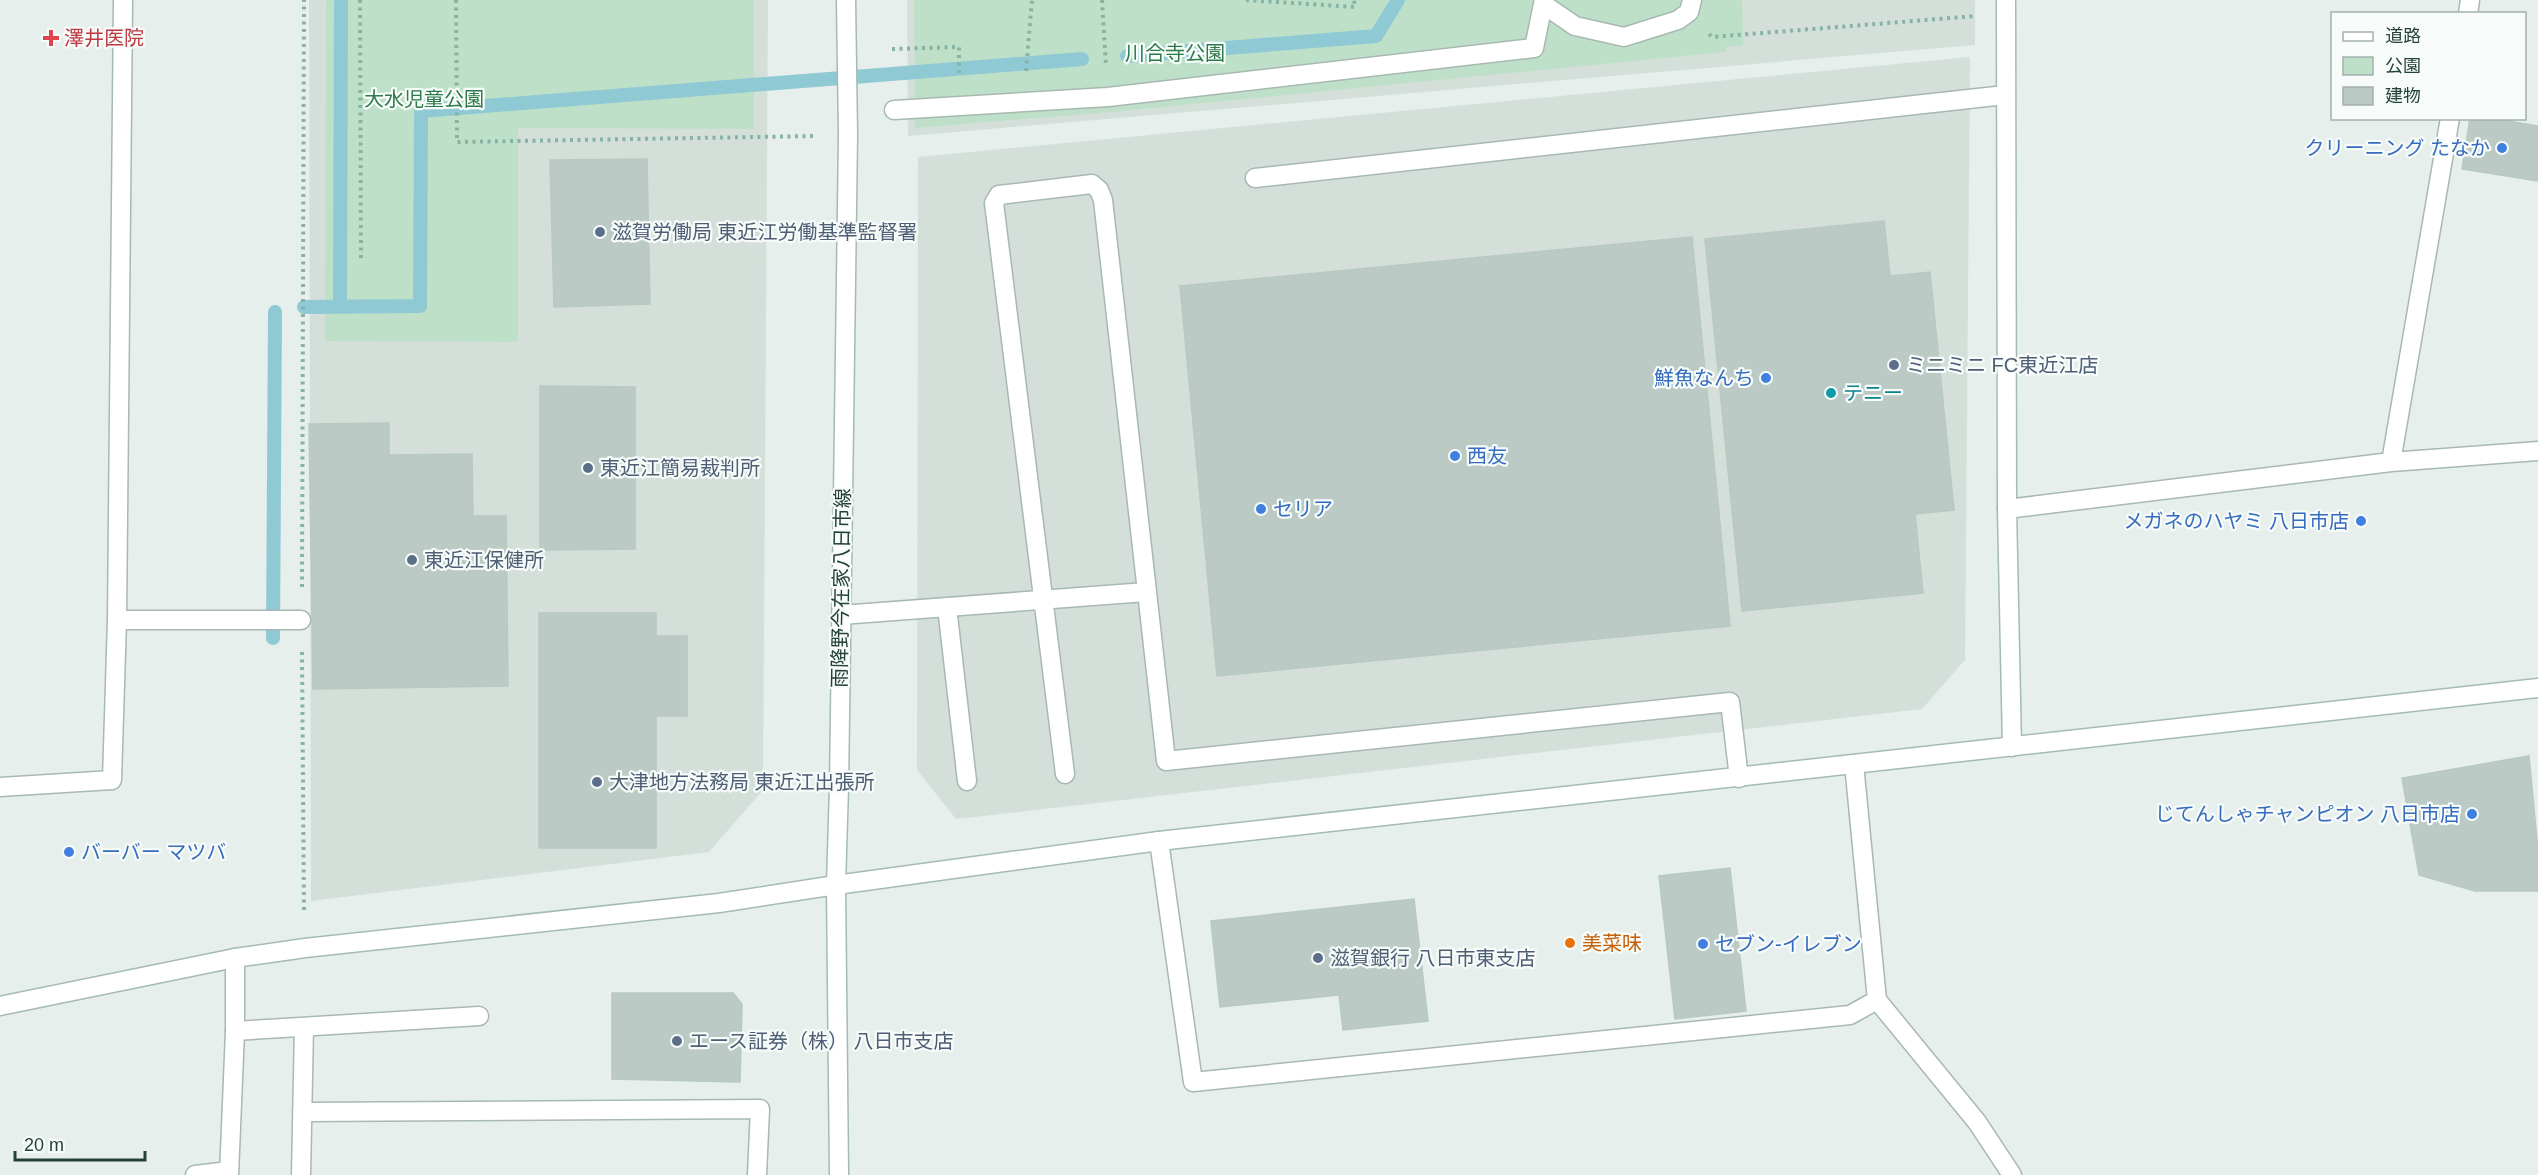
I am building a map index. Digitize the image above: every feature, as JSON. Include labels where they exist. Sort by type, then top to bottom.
[{"type":"street","points":[[0,787],[112,780],[117,620],[123,0]]},
{"type":"street","name":"雨降野今在家八日市線","points":[[839,1175],[836,885],[848,135],[846,0]]},
{"type":"street","points":[[2006,0],[2007,509],[2012,747]]},
{"type":"street","points":[[894,110],[1108,98],[1534,48],[1541,2],[1575,26],[1624,37],[1678,20],[1691,6]]},
{"type":"street","points":[[1255,178],[2005,95]]},
{"type":"street","points":[[2391,462],[2450,120]]},
{"type":"street","points":[[1065,774],[994,203],[999,195],[1092,184],[1103,200],[1166,761],[1730,702],[1739,778]]},
{"type":"street","points":[[2007,509],[2391,462],[2538,451]]},
{"type":"street","points":[[841,615],[1146,592]]},
{"type":"street","points":[[947,607],[967,781]]},
{"type":"street","points":[[117,620],[301,620]]},
{"type":"street","points":[[0,1006],[235,958],[305,948],[719,903],[1159,841],[2538,688]]},
{"type":"street","points":[[1854,764],[1877,1000],[1977,1122],[2012,1175]]},
{"type":"street","points":[[1159,841],[1193,1082],[1850,1015],[1877,1000]]},
{"type":"street","points":[[195,1175],[229,1173],[235,1031],[235,958]]},
{"type":"street","points":[[235,1031],[479,1016]]},
{"type":"street","points":[[301,1175],[304,1027]]},
{"type":"street","points":[[302,1112],[760,1109],[758,1175]]},
{"type":"path","points":[[304,0],[301,620],[304,913]]},
{"type":"path","points":[[360,0],[361,258]]},
{"type":"path","points":[[456,0],[458,142],[848,135]]},
{"type":"path","points":[[1017,72],[1026,71],[1032,0]]},
{"type":"path","points":[[1102,0],[1108,98]]},
{"type":"path","points":[[1246,0],[1354,7],[1354,0]]},
{"type":"path","points":[[1691,6],[1712,37],[1986,15]]},
{"type":"path","points":[[892,50],[959,47],[959,77],[969,76]]},
{"type":"shaded area","points":[[309,0],[768,0],[763,790],[709,852],[311,901]]},
{"type":"shaded area","points":[[907,0],[1975,0],[1975,45],[908,136]]},
{"type":"shaded area","points":[[1970,57],[1965,660],[1922,709],[956,819],[917,770],[918,157]]},
{"type":"green space","name":"大水児童公園","points":[[326,0],[754,0],[754,129],[518,128],[518,342],[325,341]]},
{"type":"green space","name":"川合寺公園","points":[[914,0],[1742,0],[1743,45],[1726,47],[1726,52],[1122,111],[915,128]]},
{"type":"building","name":"クリーニング たなか","points":[[2470,120],[2503,120],[2538,126],[2538,181],[2462,169]]},
{"type":"building","name":"滋賀労働局 東近江労働基準監督署","points":[[647,159],[650,304],[554,307],[550,160]]},
{"type":"building","name":"テニー","points":[[1884,221],[1890,276],[1930,272],[1954,510],[1915,514],[1923,593],[1742,611],[1705,239]]},
{"type":"building","name":"西友","points":[[1692,237],[1730,626],[1217,676],[1180,286]]},
{"type":"building","name":"東近江簡易裁判所","points":[[540,386],[635,387],[635,549],[540,550]]},
{"type":"building","name":"東近江保健所","points":[[389,423],[389,455],[472,454],[473,516],[506,516],[508,686],[313,689],[309,424]]},
{"type":"building","name":"大津地方法務局 東近江出張所","points":[[539,613],[656,613],[656,636],[687,636],[687,716],[656,716],[656,848],[539,848]]},
{"type":"building","name":"じてんしゃチャンピオン 八日市店","points":[[2529,756],[2538,850],[2538,891],[2475,891],[2419,875],[2402,778]]},
{"type":"building","name":"セブン-イレブン","points":[[1730,868],[1746,1011],[1675,1019],[1659,876]]},
{"type":"building","name":"滋賀銀行 八日市東支店","points":[[1414,899],[1428,1021],[1343,1030],[1339,995],[1220,1007],[1211,921]]},
{"type":"building","name":"エース証券（株） 八日市支店","points":[[612,993],[733,993],[742,1004],[740,1082],[612,1079]]},
{"type":"waterway","points":[[340,306],[341,0]]},
{"type":"waterway","points":[[1127,56],[1376,36],[1398,0]]},
{"type":"waterway","points":[[304,307],[420,306],[421,111],[1082,59]]},
{"type":"waterway","points":[[273,638],[275,312]]},
{"type":"place","name":"澤井医院","points":[[51,38]]},
{"type":"place","name":"クリーニング たなか","points":[[2502,148]]},
{"type":"place","name":"滋賀労働局 東近江労働基準監督署","points":[[600,232]]},
{"type":"place","name":"ミニミニ FC東近江店","points":[[1894,365]]},
{"type":"place","name":"鮮魚なんち","points":[[1766,378]]},
{"type":"place","name":"テニー","points":[[1831,393]]},
{"type":"place","name":"西友","points":[[1455,456]]},
{"type":"place","name":"東近江簡易裁判所","points":[[588,468]]},
{"type":"place","name":"セリア","points":[[1261,509]]},
{"type":"place","name":"メガネのハヤミ 八日市店","points":[[2361,521]]},
{"type":"place","name":"東近江保健所","points":[[412,560]]},
{"type":"place","name":"大津地方法務局 東近江出張所","points":[[597,782]]},
{"type":"place","name":"じてんしゃチャンピオン 八日市店","points":[[2472,814]]},
{"type":"place","name":"バーバー マツバ","points":[[69,852]]},
{"type":"place","name":"美菜味","points":[[1570,943]]},
{"type":"place","name":"セブン-イレブン","points":[[1703,944]]},
{"type":"place","name":"滋賀銀行 八日市東支店","points":[[1318,958]]},
{"type":"place","name":"エース証券（株） 八日市支店","points":[[677,1041]]}]
